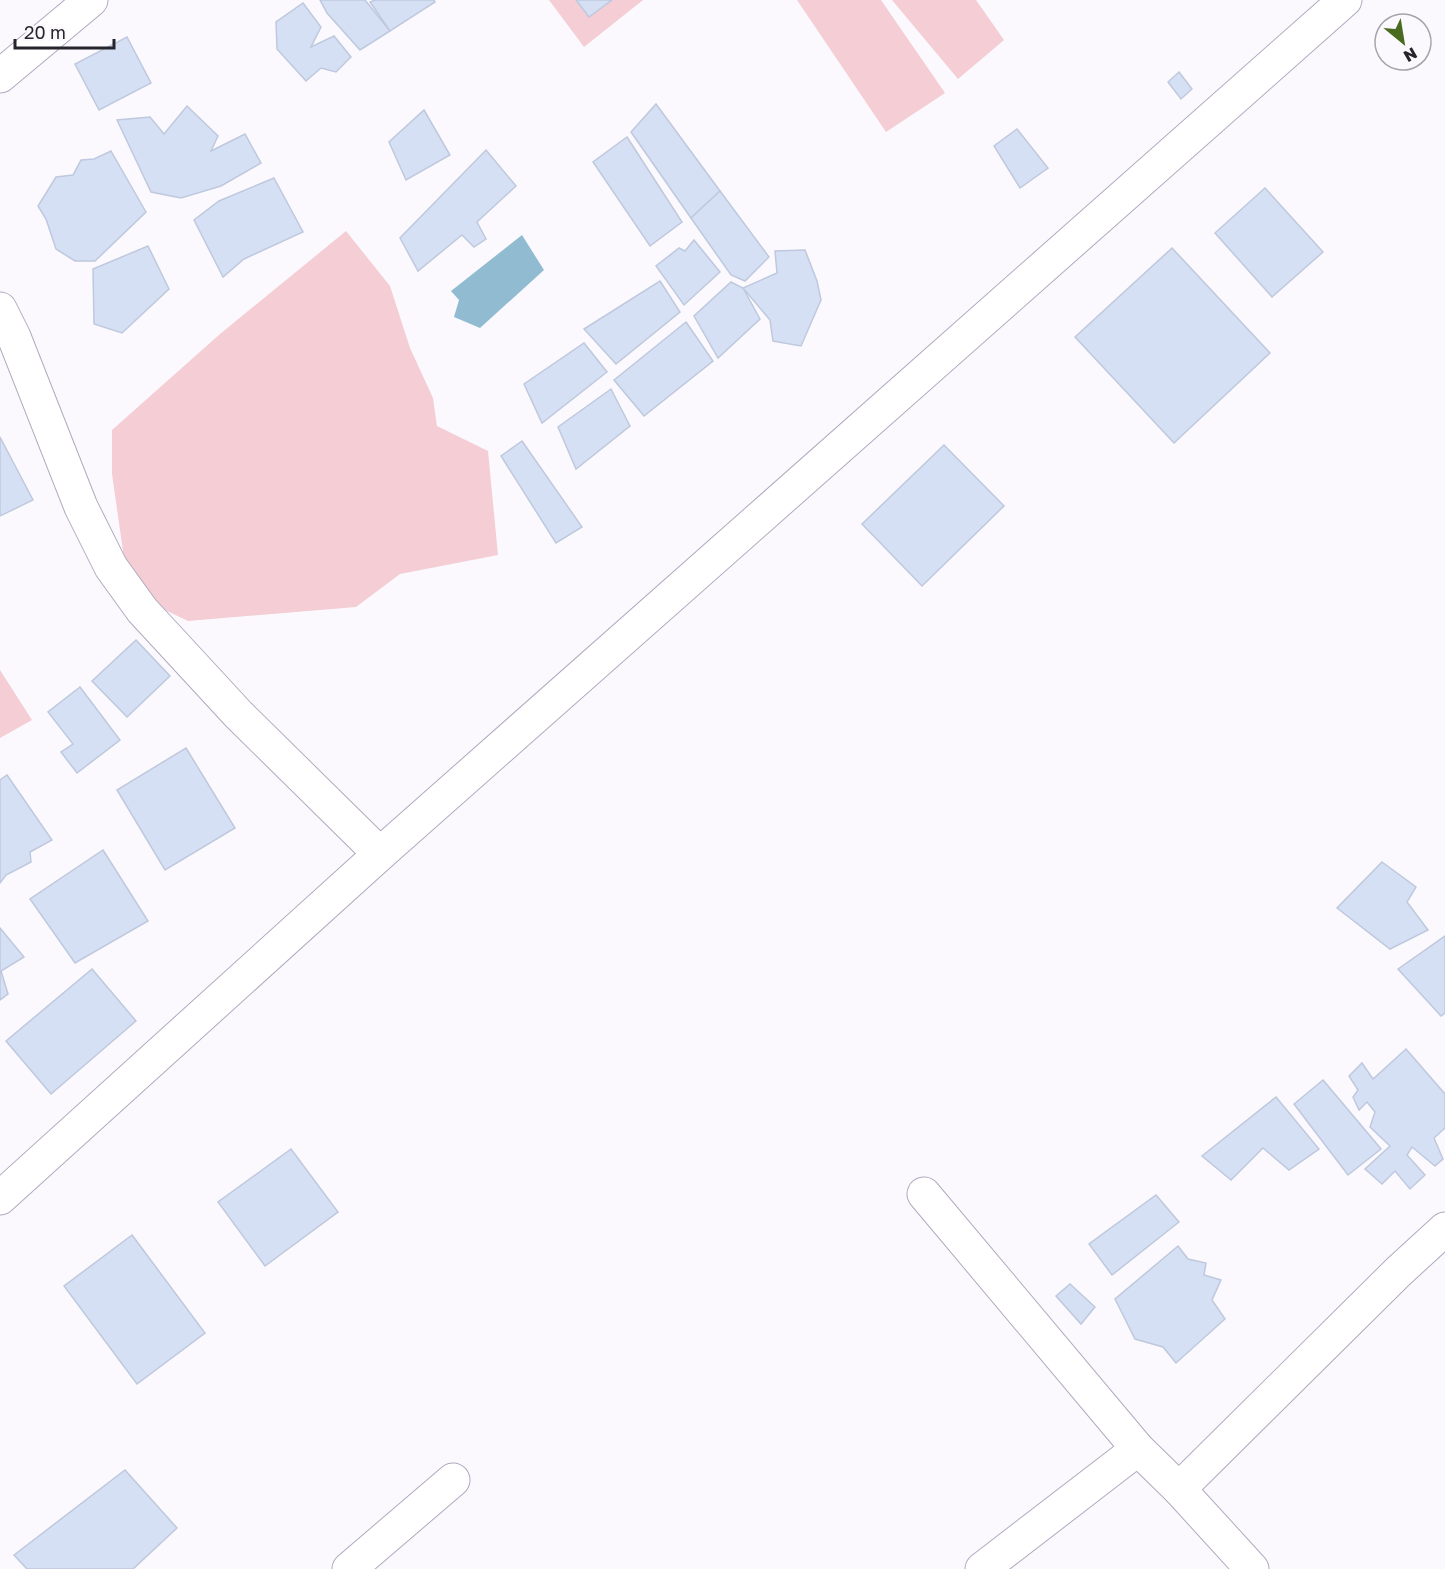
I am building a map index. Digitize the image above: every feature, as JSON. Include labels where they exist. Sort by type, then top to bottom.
[{"type":"street","points":[[0,76],[91,0]]},
{"type":"street","points":[[0,1198],[380,854],[1345,0]]},
{"type":"street","points":[[0,309],[14,337],[81,507],[111,567],[142,610],[239,716],[380,854]]},
{"type":"street","points":[[924,1194],[1138,1449],[1179,1489],[1252,1569]]},
{"type":"street","points":[[1179,1489],[1398,1272],[1445,1229]]},
{"type":"street","points":[[982,1569],[1138,1449]]},
{"type":"street","points":[[349,1569],[453,1480]]},
{"type":"shaded area","points":[[549,0],[643,0],[584,47]]},
{"type":"shaded area","points":[[797,0],[881,0],[945,93],[886,132]]},
{"type":"shaded area","points":[[892,0],[976,0],[1004,40],[958,79]]},
{"type":"shaded area","points":[[346,231],[390,286],[410,348],[433,398],[437,426],[488,451],[498,555],[400,574],[356,607],[188,621],[129,593],[112,474],[112,430],[220,334]]},
{"type":"shaded area","points":[[0,670],[32,720],[0,738]]},
{"type":"water","points":[[522,235],[544,270],[480,328],[454,317],[459,300],[451,291]]},
{"type":"building","points":[[320,0],[365,0],[390,31],[360,50],[327,13]]},
{"type":"building","points":[[375,0],[434,0],[435,2],[390,31],[370,2]]},
{"type":"building","points":[[576,0],[612,0],[589,17]]},
{"type":"building","points":[[303,3],[321,27],[311,47],[334,36],[351,57],[336,72],[321,68],[306,81],[277,49],[276,22]]},
{"type":"building","points":[[127,37],[151,83],[99,110],[75,64]]},
{"type":"building","points":[[1179,72],[1192,89],[1181,99],[1168,82]]},
{"type":"building","points":[[656,104],[720,191],[691,218],[631,132]]},
{"type":"building","points":[[187,106],[218,136],[211,151],[245,134],[261,163],[221,186],[181,198],[151,192],[117,120],[150,117],[164,134]]},
{"type":"building","points":[[424,110],[450,155],[406,180],[389,142]]},
{"type":"building","points":[[1017,129],[1048,168],[1020,188],[994,146]]},
{"type":"building","points":[[627,137],[682,222],[650,246],[593,162]]},
{"type":"building","points":[[486,150],[516,186],[477,222],[486,239],[474,247],[462,235],[418,271],[400,238]]},
{"type":"building","points":[[111,151],[146,212],[95,261],[75,261],[56,249],[46,219],[38,206],[56,177],[73,175],[81,160],[94,159]]},
{"type":"building","points":[[274,178],[303,232],[244,259],[223,277],[194,220],[219,201]]},
{"type":"building","points":[[1265,188],[1323,252],[1272,297],[1215,233]]},
{"type":"building","points":[[720,191],[769,257],[745,281],[731,275],[691,218]]},
{"type":"building","points":[[694,240],[720,272],[684,305],[656,266],[679,248],[685,251]]},
{"type":"building","points":[[148,246],[169,289],[122,333],[94,324],[93,269]]},
{"type":"building","points":[[1172,248],[1270,353],[1174,443],[1075,337]]},
{"type":"building","points":[[805,250],[817,281],[821,300],[801,346],[773,341],[770,320],[743,288],[777,273],[775,251]]},
{"type":"building","points":[[660,281],[680,312],[616,364],[584,329]]},
{"type":"building","points":[[731,282],[743,288],[760,319],[718,358],[694,316]]},
{"type":"building","points":[[686,322],[713,361],[644,416],[614,380]]},
{"type":"building","points":[[584,343],[607,372],[542,423],[524,384]]},
{"type":"building","points":[[611,389],[630,426],[576,469],[558,427]]},
{"type":"building","points":[[0,437],[33,500],[0,516]]},
{"type":"building","points":[[522,441],[582,527],[556,543],[501,456]]},
{"type":"building","points":[[944,445],[1004,506],[922,586],[862,524]]},
{"type":"building","points":[[136,640],[170,676],[127,717],[92,681]]},
{"type":"building","points":[[80,687],[120,740],[77,773],[61,752],[73,744],[48,712]]},
{"type":"building","points":[[186,748],[235,828],[165,870],[117,790]]},
{"type":"building","points":[[7,775],[52,840],[30,852],[31,862],[6,875],[0,883],[0,780]]},
{"type":"building","points":[[103,850],[148,921],[75,963],[30,899]]},
{"type":"building","points":[[1382,862],[1416,887],[1407,902],[1428,930],[1390,949],[1337,908]]},
{"type":"building","points":[[0,928],[24,957],[1,971],[8,994],[0,1000]]},
{"type":"building","points":[[1445,936],[1445,1013],[1441,1016],[1398,969]]},
{"type":"building","points":[[92,969],[136,1021],[51,1094],[6,1041]]},
{"type":"building","points":[[1406,1049],[1445,1094],[1445,1128],[1434,1138],[1443,1159],[1435,1166],[1412,1147],[1407,1155],[1425,1175],[1410,1189],[1395,1171],[1382,1184],[1365,1169],[1390,1146],[1370,1127],[1375,1112],[1367,1102],[1359,1110],[1353,1097],[1358,1090],[1349,1076],[1362,1063],[1373,1079]]},
{"type":"building","points":[[1323,1080],[1381,1149],[1348,1175],[1294,1104]]},
{"type":"building","points":[[1276,1097],[1319,1149],[1289,1170],[1263,1148],[1231,1180],[1202,1156]]},
{"type":"building","points":[[291,1149],[338,1212],[265,1266],[218,1202]]},
{"type":"building","points":[[1156,1195],[1179,1222],[1112,1275],[1089,1244]]},
{"type":"building","points":[[132,1235],[205,1333],[137,1384],[64,1286]]},
{"type":"building","points":[[1178,1246],[1188,1259],[1206,1263],[1204,1275],[1221,1280],[1212,1300],[1225,1319],[1176,1363],[1163,1347],[1135,1339],[1115,1299]]},
{"type":"building","points":[[1070,1284],[1095,1307],[1081,1324],[1056,1296]]},
{"type":"building","points":[[125,1470],[177,1528],[133,1569],[27,1569],[14,1555]]}]
